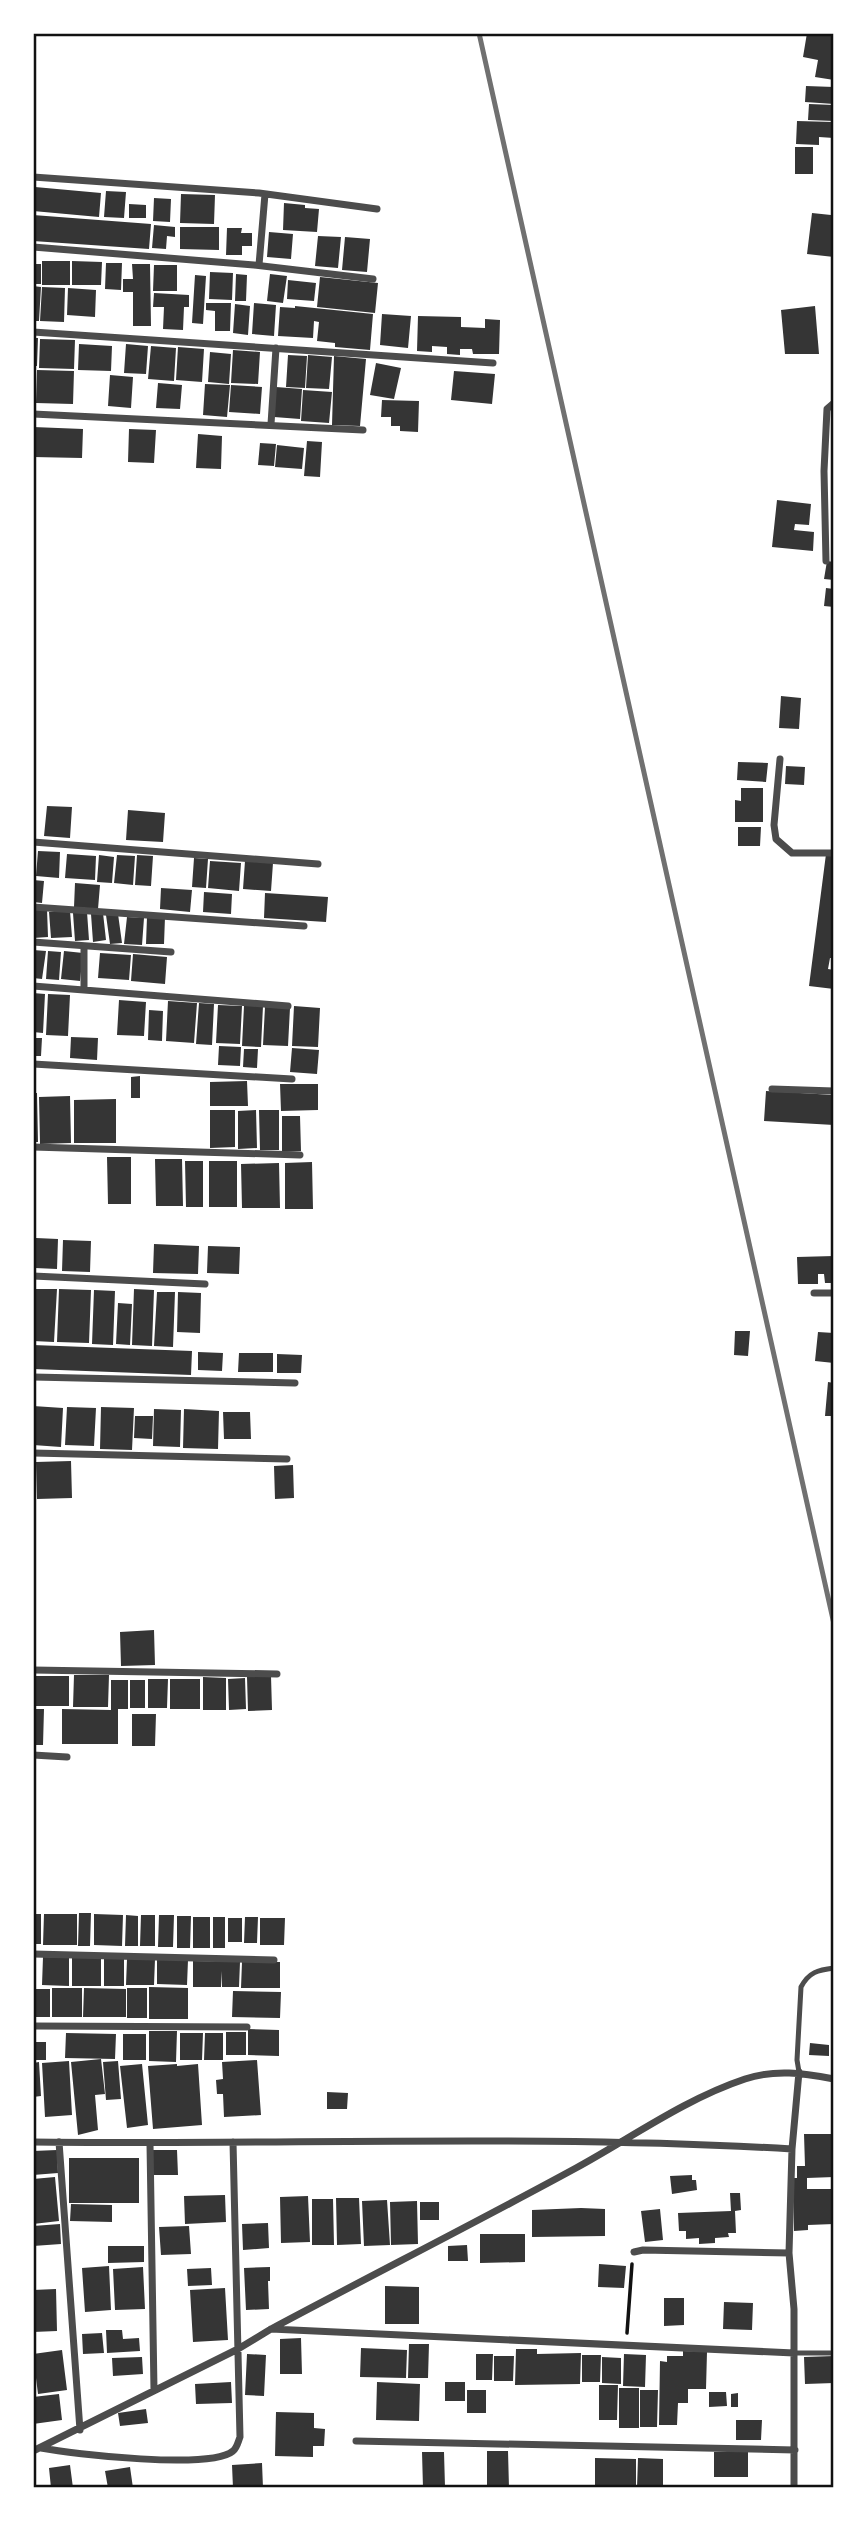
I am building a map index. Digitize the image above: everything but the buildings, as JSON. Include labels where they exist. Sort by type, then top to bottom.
[{"type":"street","points":[[33,177],[265,194],[377,209]]},
{"type":"street","points":[[259,265],[265,194]]},
{"type":"street","points":[[33,247],[259,265],[373,279]]},
{"type":"street","points":[[33,332],[493,363]]},
{"type":"street","points":[[271,424],[276,348]]},
{"type":"street","points":[[826,561],[824,471],[827,410],[834,404]]},
{"type":"street","points":[[33,414],[363,430]]},
{"type":"street","points":[[780,759],[774,825],[776,839],[792,853],[834,853]]},
{"type":"street","points":[[33,842],[318,864]]},
{"type":"street","points":[[33,907],[304,926]]},
{"type":"street","points":[[33,942],[171,952]]},
{"type":"street","points":[[84,989],[85,947]]},
{"type":"street","points":[[33,986],[288,1006]]},
{"type":"street","points":[[33,1065],[292,1079]]},
{"type":"street","points":[[772,1089],[834,1091]]},
{"type":"street","points":[[33,1147],[300,1155]]},
{"type":"street","points":[[33,1276],[205,1284]]},
{"type":"street","points":[[814,1293],[834,1293]]},
{"type":"street","points":[[33,1377],[295,1383]]},
{"type":"street","points":[[33,1453],[287,1460]]},
{"type":"street","points":[[33,1670],[277,1674]]},
{"type":"street","points":[[33,1755],[67,1756]]},
{"type":"street","points":[[33,1954],[274,1960]]},
{"type":"street","points":[[33,2026],[247,2027]]},
{"type":"street","points":[[37,2450],[239,2349],[271,2329],[713,2091],[748,2078],[799,2072],[834,2079]]},
{"type":"street","points":[[794,2488],[794,2308],[789,2253],[792,2148],[799,2072]]},
{"type":"street","points":[[33,2142],[150,2144],[430,2139],[623,2141],[792,2148]]},
{"type":"street","points":[[37,2450],[106,2457],[202,2460],[219,2458],[232,2452],[240,2437],[233,2142]]},
{"type":"street","points":[[59,2143],[80,2430]]},
{"type":"street","points":[[150,2144],[154,2390]]},
{"type":"street","points":[[634,2252],[789,2253]]},
{"type":"street","points":[[271,2329],[794,2353]]},
{"type":"street","points":[[356,2441],[795,2450]]},
{"type":"lane","points":[[799,2072],[797,2060],[800,1987],[805,1978],[818,1970],[834,1968]]},
{"type":"lane","points":[[794,2353],[834,2353]]},
{"type":"path","points":[[626,2346],[634,2252]]},
{"type":"railway","points":[[479,33],[834,1624]]}]
